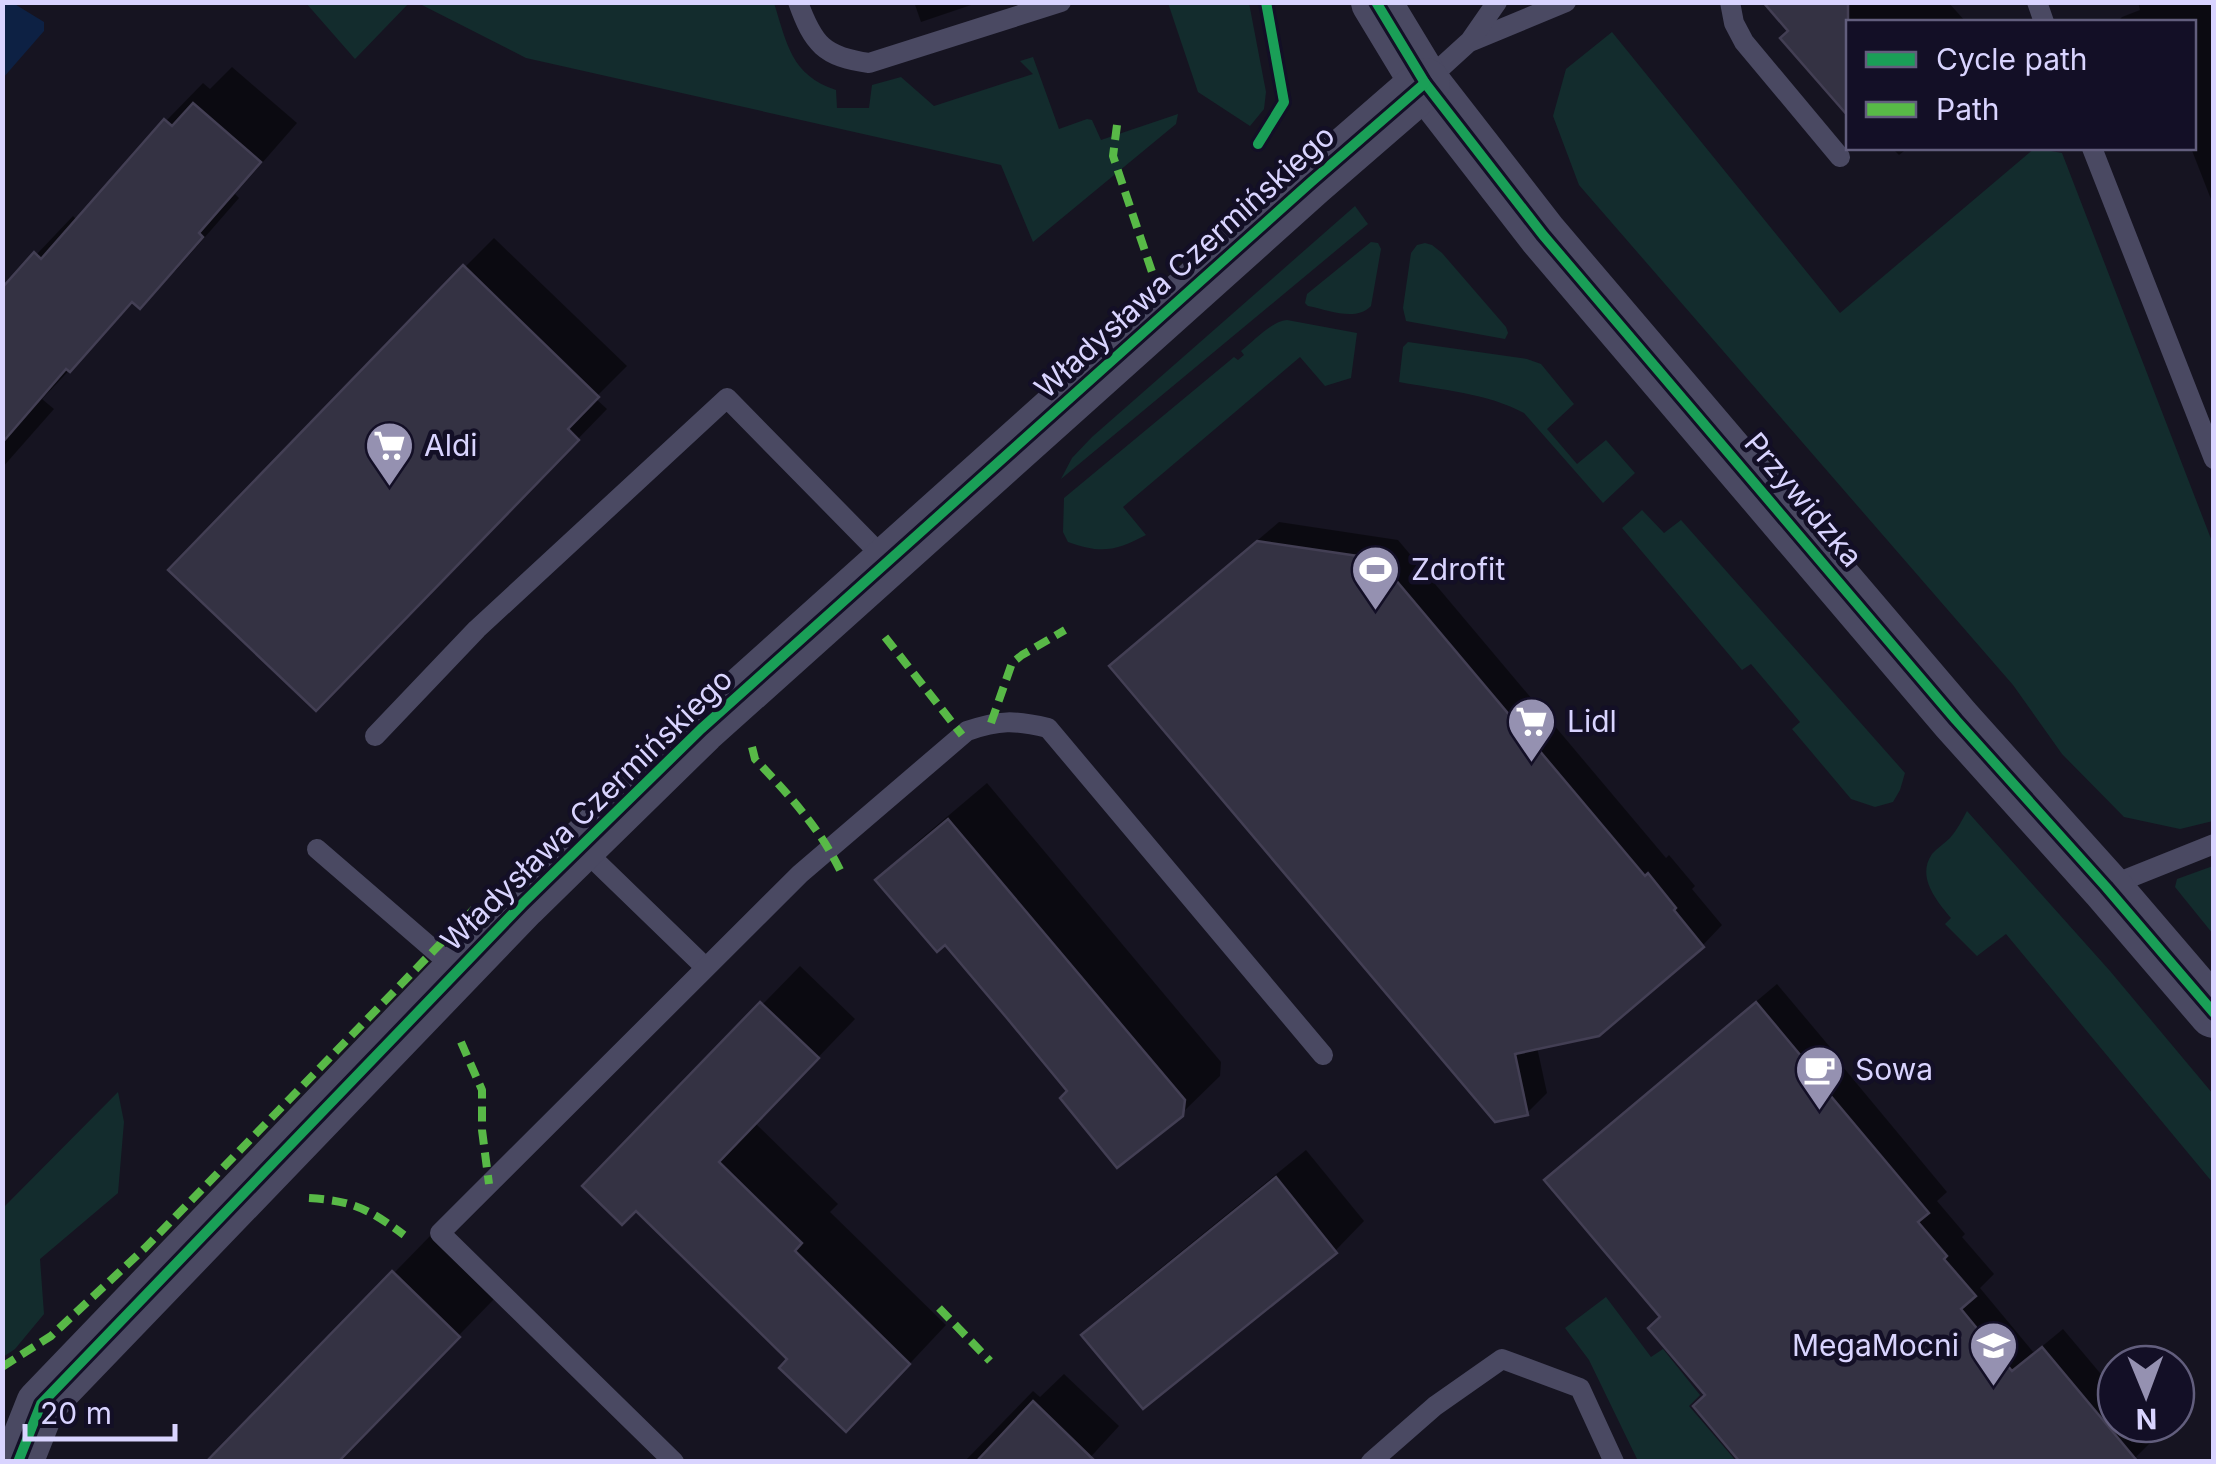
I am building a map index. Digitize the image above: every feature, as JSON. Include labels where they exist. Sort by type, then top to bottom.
[{"type":"street","name":"Przywidzka","points":[[1376,2],[1425,83],[1556,249],[1956,720],[2210,1000]]},
{"type":"street","name":"Władysława Czermińskiego","points":[[18,1462],[22,1411],[701,729],[1425,83]]},
{"type":"lane","points":[[798,2],[809,32],[828,52],[869,62],[1060,2]]},
{"type":"lane","points":[[1425,83],[1470,41],[1498,2]]},
{"type":"lane","points":[[1470,41],[1566,2]]},
{"type":"lane","points":[[1730,2],[1734,23],[1744,42],[1840,157]]},
{"type":"lane","points":[[2093,150],[2214,459]]},
{"type":"lane","points":[[375,736],[477,629],[727,398],[887,561]]},
{"type":"lane","points":[[674,1462],[440,1232],[800,874],[967,731],[991,722],[1024,722],[1048,728],[1323,1055]]},
{"type":"lane","points":[[2106,887],[2214,844]]},
{"type":"lane","name":"Władysława Czermińskiego","points":[[581,847],[705,967]]},
{"type":"lane","points":[[317,849],[457,970]]},
{"type":"lane","points":[[1371,1462],[1435,1406],[1502,1359],[1580,1388],[1614,1462]]},
{"type":"green space","points":[[306,3],[409,3],[355,59]]},
{"type":"green space","points":[[418,3],[774,3],[793,56],[809,76],[836,90],[837,108],[869,108],[872,85],[901,77],[934,106],[1033,74],[1020,61],[1033,57],[1059,129],[1092,120],[1101,140],[1178,114],[1176,124],[1033,242],[1001,165],[526,58]]},
{"type":"green space","points":[[1168,3],[1249,3],[1266,92],[1264,109],[1250,126],[1198,92]]},
{"type":"green space","points":[[1612,32],[1840,313],[2033,150],[2062,153],[2213,544],[2213,821],[2180,829],[2124,817],[2062,754],[2013,685],[1579,185],[1553,116],[1566,69]]},
{"type":"green space","points":[[1355,206],[1368,224],[1061,479],[1072,458],[1092,437]]},
{"type":"green space","points":[[1371,242],[1378,243],[1381,249],[1371,306],[1350,314],[1305,303],[1307,294]]},
{"type":"green space","points":[[1425,243],[1442,253],[1506,327],[1505,339],[1406,321],[1403,308],[1411,253],[1417,245]]},
{"type":"green space","points":[[1287,320],[1357,333],[1351,378],[1325,386],[1300,357],[1123,507],[1146,535],[1108,549],[1068,542],[1063,532],[1064,498],[1234,357],[1238,360],[1244,355],[1241,351],[1263,332]]},
{"type":"green space","points":[[1408,342],[1541,364],[1574,404],[1547,429],[1577,464],[1606,440],[1635,473],[1603,503],[1524,413],[1479,397],[1399,382],[1403,347]]},
{"type":"green space","points":[[1642,510],[1664,533],[1681,520],[1905,773],[1893,802],[1875,807],[1851,799],[1792,729],[1800,722],[1751,664],[1742,670],[1622,528]]},
{"type":"green space","points":[[1967,811],[2213,1094],[2213,1183],[2006,934],[1977,956],[1945,924],[1951,918],[1930,888],[1926,871],[1932,854],[1953,835]]},
{"type":"green space","points":[[2214,866],[2213,934],[2175,887],[2177,879]]},
{"type":"green space","points":[[118,1092],[124,1122],[118,1193],[40,1259],[44,1314],[15,1349],[3,1357],[3,1208]]},
{"type":"green space","points":[[1606,1297],[1651,1357],[1663,1349],[1700,1395],[1689,1406],[1736,1461],[1638,1461],[1589,1360],[1565,1328]]},
{"type":"water","points":[[3,2],[13,3],[44,22],[44,31],[3,78]]},
{"type":"building","points":[[1763,2],[1848,2],[1846,114],[1780,38],[1788,31]]},
{"type":"building","points":[[193,103],[261,162],[140,309],[132,302],[70,372],[66,369],[2,443],[2,288],[34,252],[41,259],[164,119],[172,126]]},
{"type":"building","name":"Aldi","points":[[463,265],[599,397],[568,429],[579,440],[316,711],[168,570]]},
{"type":"building","points":[[1257,541],[1378,559],[1645,876],[1648,873],[1704,947],[1599,1036],[1515,1054],[1528,1115],[1495,1122],[1109,666]]},
{"type":"building","points":[[948,819],[1185,1100],[1183,1116],[1117,1168],[1060,1098],[1067,1091],[1006,1017],[945,945],[937,952],[875,880]]},
{"type":"building","points":[[760,1002],[819,1058],[719,1162],[802,1243],[795,1251],[910,1364],[846,1432],[779,1368],[787,1359],[636,1211],[622,1225],[582,1186]]},
{"type":"building","points":[[1756,1002],[1929,1213],[1918,1222],[1976,1296],[1961,1309],[2012,1371],[2042,1347],[2096,1412],[2096,1444],[2123,1444],[2138,1462],[1740,1462],[1693,1406],[1705,1395],[1648,1328],[1660,1317],[1544,1180]]},
{"type":"building","points":[[1276,1177],[1337,1253],[1143,1409],[1081,1335]]},
{"type":"building","points":[[392,1271],[460,1337],[338,1462],[206,1462]]},
{"type":"building","points":[[1033,1401],[1096,1462],[976,1462]]},
{"type":"marked path","points":[[1117,125],[1113,156],[1152,272]]},
{"type":"marked path","points":[[991,723],[1012,663],[1065,630]]},
{"type":"marked path","points":[[885,637],[962,735]]},
{"type":"marked path","points":[[752,747],[755,759],[813,825],[840,870]]},
{"type":"marked path","points":[[2,1367],[51,1336],[145,1248],[477,906]]},
{"type":"marked path","points":[[461,1042],[482,1090],[489,1184]]},
{"type":"marked path","points":[[309,1198],[360,1208],[404,1235]]},
{"type":"marked path","points":[[939,1308],[990,1361]]},
{"type":"cycle path","points":[[1258,144],[1284,102],[1266,2]]},
{"type":"cycle path","points":[[1376,2],[1425,83],[1543,235],[1956,720],[2214,1013]]},
{"type":"cycle path","points":[[18,1462],[41,1404],[522,904],[701,729],[1425,83]]},
{"type":"place","name":"Aldi","points":[[389,488]]},
{"type":"place","name":"Zdrofit","points":[[1376,612]]},
{"type":"place","name":"Lidl","points":[[1532,764]]},
{"type":"place","name":"Sowa","points":[[1820,1112]]},
{"type":"place","name":"MegaMocni","points":[[1994,1388]]}]
